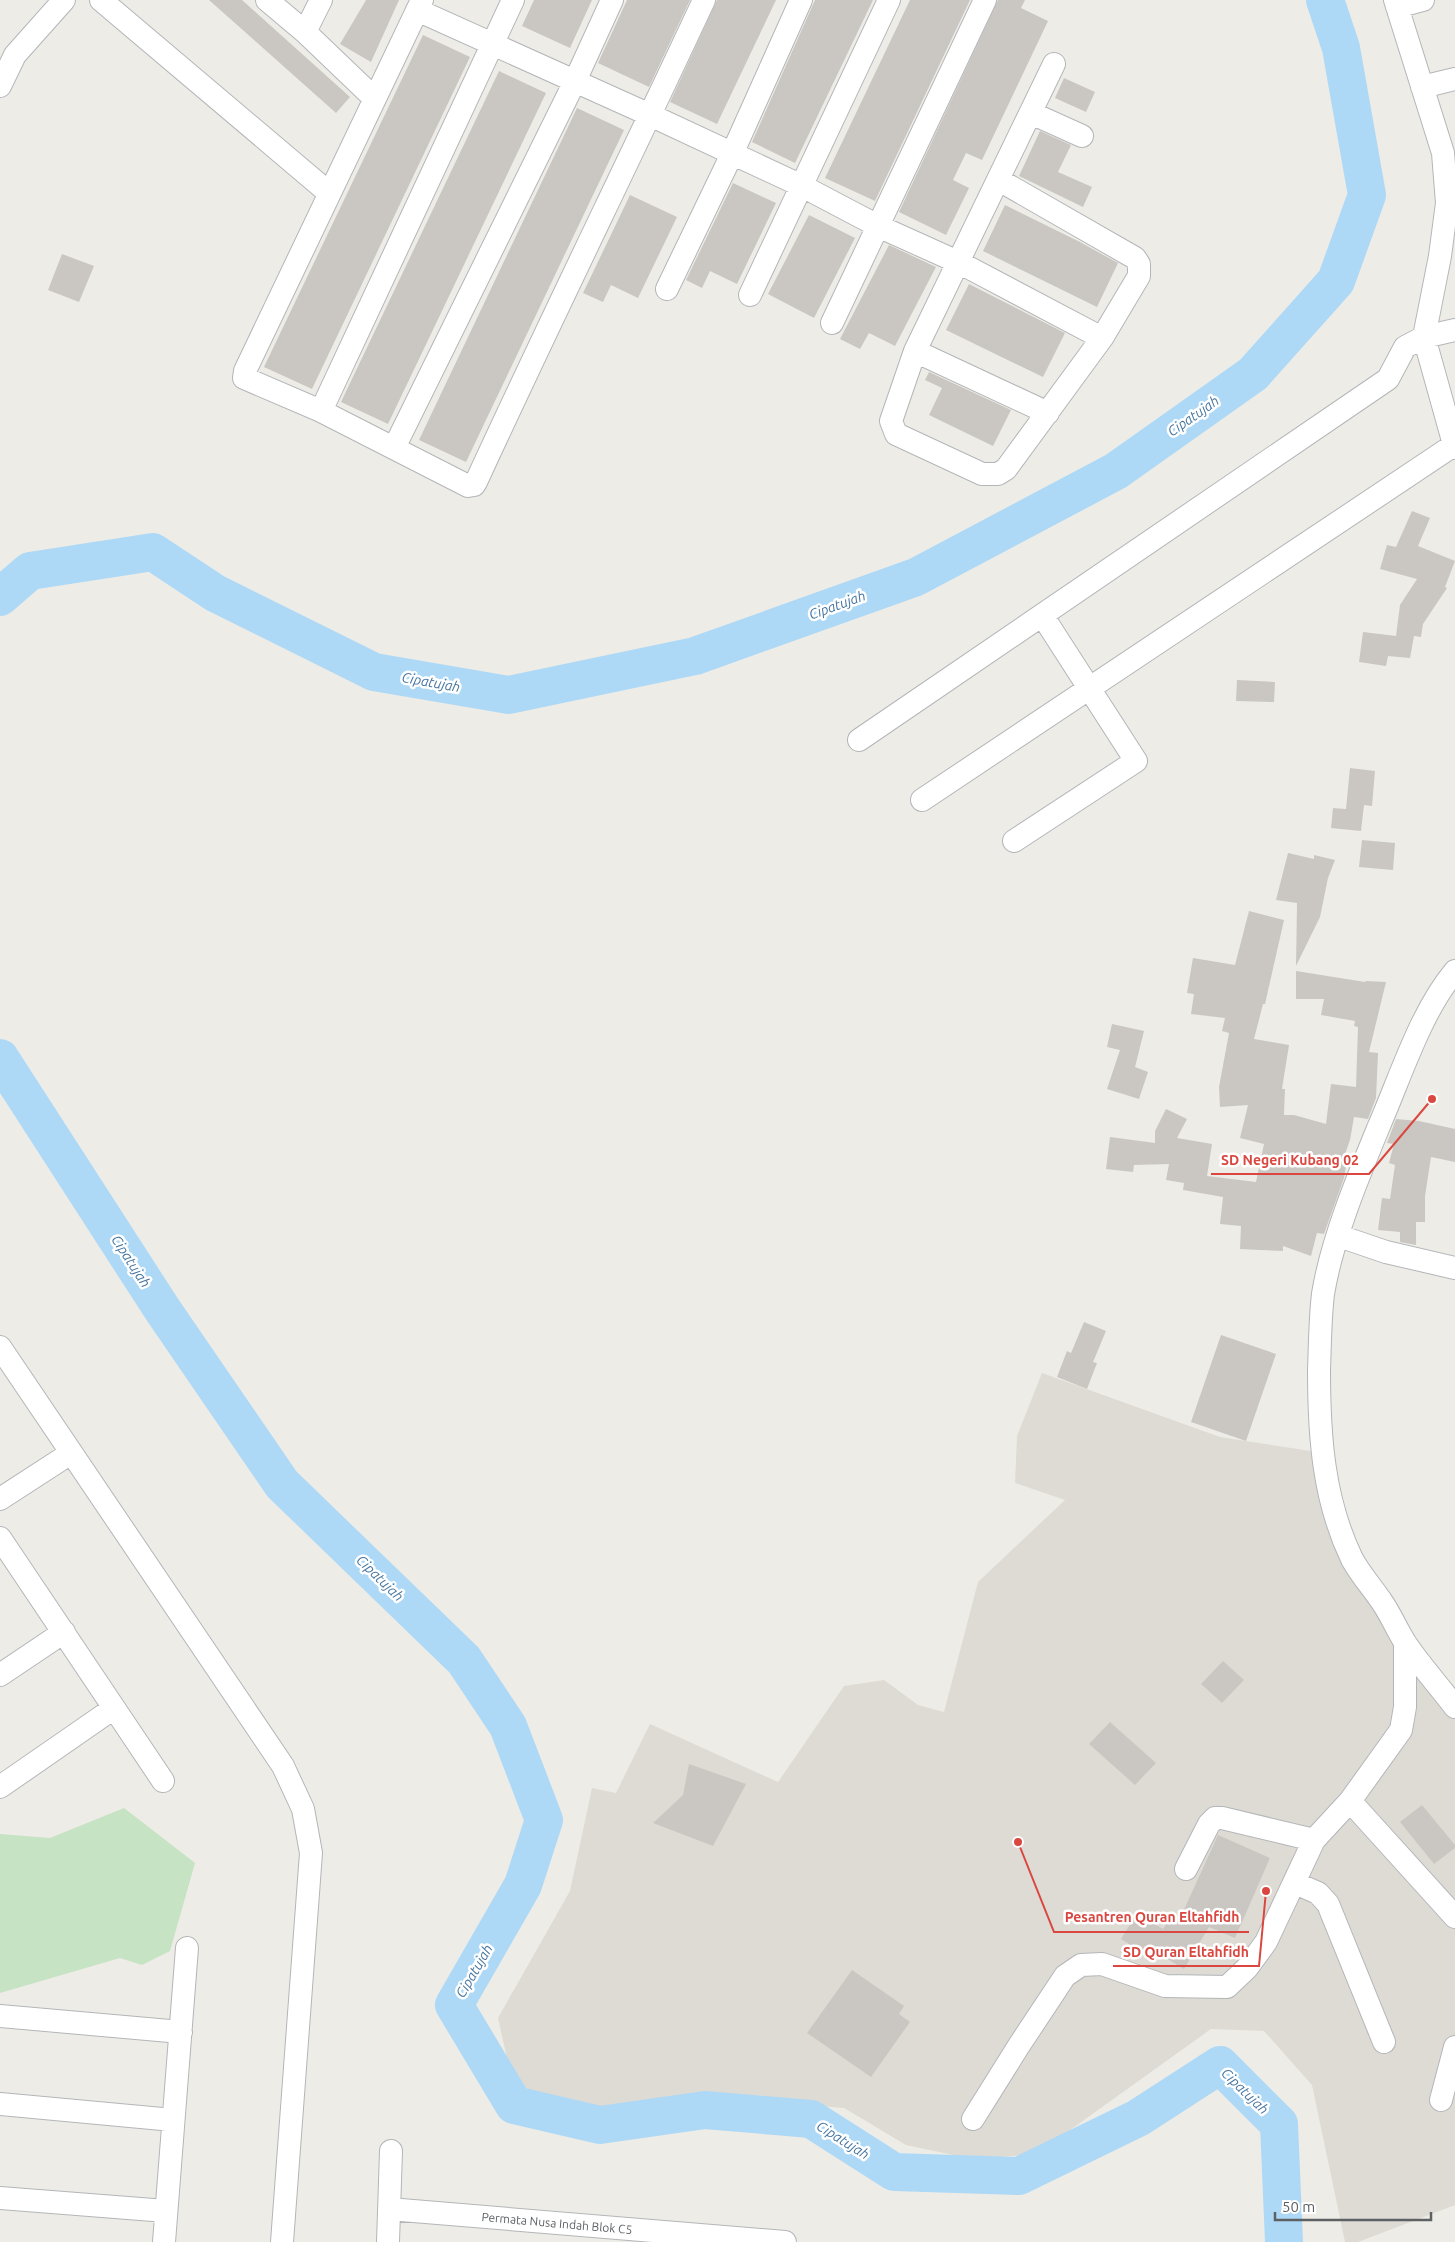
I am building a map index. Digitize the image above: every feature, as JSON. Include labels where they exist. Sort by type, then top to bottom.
[{"type":"street","points":[[0,86],[7,49],[64,0]]},
{"type":"street","points":[[100,0],[330,193]]},
{"type":"street","points":[[267,0],[305,32],[374,98]]},
{"type":"street","points":[[305,32],[321,0]]},
{"type":"street","points":[[321,411],[491,43],[513,0]]},
{"type":"street","points":[[394,448],[575,81],[612,0]]},
{"type":"street","points":[[704,0],[650,115],[560,300],[474,485],[468,486],[321,411],[246,380],[244,374],[420,5],[491,43],[650,115],[802,186],[878,226],[960,262],[1102,338]]},
{"type":"street","points":[[666,289],[732,154],[801,0]]},
{"type":"street","points":[[750,295],[889,0]]},
{"type":"street","points":[[832,323],[985,0]]},
{"type":"street","points":[[922,800],[1455,446],[1424,337],[1448,254],[1449,151],[1422,87],[1396,3],[1423,0]]},
{"type":"street","points":[[999,180],[1135,258],[1139,264],[1139,276],[1102,338],[1006,469],[998,474],[991,475],[982,474],[901,438],[892,429],[891,421],[915,351],[927,324],[960,262],[1054,64]]},
{"type":"street","points":[[1422,87],[1455,79]]},
{"type":"street","points":[[1031,113],[1082,136]]},
{"type":"street","points":[[859,740],[1388,379],[1405,347],[1424,337],[1455,330]]},
{"type":"street","points":[[915,351],[1048,412]]},
{"type":"street","points":[[1014,841],[1136,761],[1042,615]]},
{"type":"street","points":[[1455,971],[1442,986],[1429,1009],[1368,1154],[1339,1236],[1323,1293],[1320,1330],[1319,1402],[1322,1455],[1331,1503],[1349,1552],[1383,1604],[1405,1643],[1455,1707]]},
{"type":"street","points":[[1339,1236],[1386,1252],[1455,1268]]},
{"type":"street","points":[[0,1347],[283,1766],[303,1810],[311,1853],[282,2242]]},
{"type":"street","points":[[0,1499],[70,1453]]},
{"type":"street","points":[[4,1551],[64,1632],[163,1781]]},
{"type":"street","points":[[0,1675],[64,1632]]},
{"type":"street","points":[[973,2120],[1018,2046],[1065,1976],[1081,1965],[1102,1964],[1165,1986],[1227,1987],[1247,1968],[1266,1942],[1314,1840],[1350,1801],[1401,1730],[1405,1706],[1405,1643]]},
{"type":"street","points":[[0,1787],[114,1708]]},
{"type":"street","points":[[1350,1801],[1455,1917]]},
{"type":"street","points":[[1186,1869],[1209,1824],[1215,1818],[1222,1818],[1314,1840]]},
{"type":"street","points":[[1294,1882],[1318,1893],[1328,1904],[1384,2042]]},
{"type":"street","points":[[164,2242],[187,1948]]},
{"type":"street","points":[[0,2016],[181,2032]]},
{"type":"street","points":[[1440,2100],[1455,2047]]},
{"type":"street","points":[[0,2104],[173,2120]]},
{"type":"street","points":[[388,2242],[391,2151]]},
{"type":"street","points":[[0,2198],[166,2211]]},
{"type":"street","name":"Permata Nusa Indah Blok C5","points":[[389,2209],[785,2242]]},
{"type":"shaded area","points":[[1042,1373],[1220,1437],[1317,1452],[1340,1547],[1455,1713],[1455,2205],[1358,2242],[1345,2242],[1312,2085],[1264,2031],[1211,2029],[1038,2153],[977,2160],[906,2145],[844,2108],[689,2095],[584,2123],[552,2114],[511,2076],[498,2018],[570,1891],[592,1788],[616,1793],[650,1724],[778,1782],[844,1686],[884,1680],[918,1705],[944,1712],[978,1582],[1065,1500],[1015,1483],[1017,1436]]},
{"type":"green space","points":[[124,1808],[195,1863],[170,1951],[142,1965],[120,1958],[0,1993],[0,1834],[50,1838]]},
{"type":"building","points":[[209,0],[242,0],[350,97],[336,113]]},
{"type":"building","points":[[366,0],[399,0],[371,62],[340,44]]},
{"type":"building","points":[[534,0],[592,0],[570,48],[522,26]]},
{"type":"building","points":[[627,0],[690,0],[649,87],[598,63]]},
{"type":"building","points":[[717,0],[776,0],[717,124],[670,102]]},
{"type":"building","points":[[815,0],[873,0],[795,163],[752,142]]},
{"type":"building","points":[[910,0],[970,0],[875,201],[825,178]]},
{"type":"building","points":[[998,0],[1025,0],[1021,8],[1048,21],[982,160],[966,153],[953,180],[969,188],[946,235],[899,212]]},
{"type":"building","points":[[423,35],[470,57],[312,389],[264,367]]},
{"type":"building","points":[[499,71],[546,93],[388,424],[341,402]]},
{"type":"building","points":[[1064,78],[1095,92],[1086,112],[1055,98]]},
{"type":"building","points":[[577,108],[624,130],[466,462],[419,440]]},
{"type":"building","points":[[1040,131],[1071,145],[1058,172],[1092,187],[1083,207],[1019,176]]},
{"type":"building","points":[[733,183],[776,203],[737,284],[710,271],[702,288],[686,280]]},
{"type":"building","points":[[630,195],[677,217],[638,298],[611,285],[603,302],[583,293]]},
{"type":"building","points":[[1005,205],[1118,263],[1097,307],[983,251]]},
{"type":"building","points":[[809,215],[855,238],[814,318],[768,294]]},
{"type":"building","points":[[889,245],[936,267],[895,346],[869,333],[860,349],[840,339]]},
{"type":"building","points":[[62,254],[94,266],[79,302],[48,290]]},
{"type":"building","points":[[969,284],[1065,333],[1043,377],[946,330]]},
{"type":"building","points":[[929,372],[1011,410],[993,446],[929,415],[942,388],[925,380]]},
{"type":"building","points":[[1412,511],[1430,518],[1418,546],[1455,561],[1445,587],[1447,588],[1423,624],[1421,637],[1414,636],[1410,658],[1388,656],[1386,666],[1359,662],[1363,632],[1396,636],[1400,605],[1417,579],[1380,569],[1387,545],[1396,547]]},
{"type":"building","points":[[1237,680],[1275,682],[1274,702],[1236,701]]},
{"type":"building","points":[[1350,768],[1375,771],[1372,806],[1364,805],[1361,831],[1331,828],[1333,808],[1346,809]]},
{"type":"building","points":[[1362,840],[1395,843],[1393,870],[1359,867]]},
{"type":"building","points":[[1288,853],[1314,859],[1314,855],[1335,860],[1328,878],[1320,917],[1296,966],[1297,903],[1276,900]]},
{"type":"building","points":[[1249,911],[1284,920],[1265,1004],[1263,1004],[1254,1039],[1289,1045],[1282,1089],[1285,1089],[1284,1115],[1294,1115],[1326,1124],[1331,1084],[1356,1087],[1358,1027],[1354,1026],[1355,1021],[1321,1015],[1324,999],[1296,999],[1296,971],[1365,982],[1386,982],[1369,1052],[1378,1053],[1376,1098],[1368,1119],[1354,1117],[1350,1140],[1345,1154],[1348,1155],[1344,1178],[1324,1234],[1317,1233],[1311,1256],[1283,1246],[1283,1251],[1240,1249],[1241,1226],[1220,1224],[1223,1197],[1183,1190],[1184,1183],[1166,1180],[1169,1164],[1134,1165],[1133,1172],[1106,1169],[1110,1137],[1155,1143],[1155,1131],[1166,1109],[1187,1119],[1177,1138],[1212,1144],[1207,1176],[1256,1182],[1264,1144],[1240,1138],[1248,1105],[1220,1107],[1219,1087],[1229,1033],[1222,1031],[1225,1018],[1191,1014],[1194,994],[1187,993],[1193,958],[1235,965]]},
{"type":"building","points":[[1112,1024],[1144,1031],[1135,1067],[1148,1072],[1139,1099],[1107,1089],[1120,1050],[1107,1047]]},
{"type":"building","points":[[1396,1119],[1419,1121],[1455,1129],[1455,1162],[1431,1157],[1425,1196],[1425,1222],[1416,1222],[1416,1245],[1400,1242],[1400,1232],[1378,1230],[1382,1198],[1390,1199],[1395,1165],[1389,1163],[1394,1144],[1387,1143]]},
{"type":"building","points":[[1084,1322],[1106,1331],[1093,1362],[1097,1363],[1087,1389],[1057,1377],[1067,1351],[1071,1353]]},
{"type":"building","points":[[1221,1335],[1276,1354],[1246,1441],[1191,1422]]},
{"type":"building","points":[[1223,1661],[1244,1680],[1222,1703],[1201,1684]]},
{"type":"building","points":[[1110,1722],[1156,1763],[1135,1785],[1089,1744]]},
{"type":"building","points":[[689,1764],[746,1784],[713,1846],[653,1823],[683,1795]]},
{"type":"building","points":[[1422,1805],[1455,1845],[1455,1848],[1434,1864],[1400,1822]]},
{"type":"building","points":[[1218,1835],[1270,1858],[1235,1938],[1209,1927],[1184,1969],[1156,1952],[1152,1958],[1121,1939],[1137,1913],[1163,1929],[1169,1920],[1177,1925]]},
{"type":"building","points":[[852,1970],[904,2006],[899,2014],[910,2022],[871,2077],[807,2033]]},
{"type":"waterway","name":"Cipatujah","points":[[0,597],[30,571],[153,552],[215,593],[374,672],[509,695],[695,656],[916,577],[1116,471],[1253,374],[1336,281],[1367,195],[1341,48],[1325,0]]},
{"type":"waterway","name":"Cipatujah","points":[[0,1058],[162,1309],[282,1484],[464,1660],[508,1726],[544,1820],[523,1885],[454,2005],[514,2105],[600,2125],[705,2110],[811,2119],[894,2172],[1019,2176],[1138,2118],[1220,2065],[1279,2124],[1284,2242]]},
{"type":"place","name":"SD Negeri Kubang 02","points":[[1432,1099]]},
{"type":"place","name":"Pesantren Quran Eltahfidh","points":[[1018,1842]]},
{"type":"place","name":"SD Quran Eltahfidh","points":[[1266,1891]]}]
